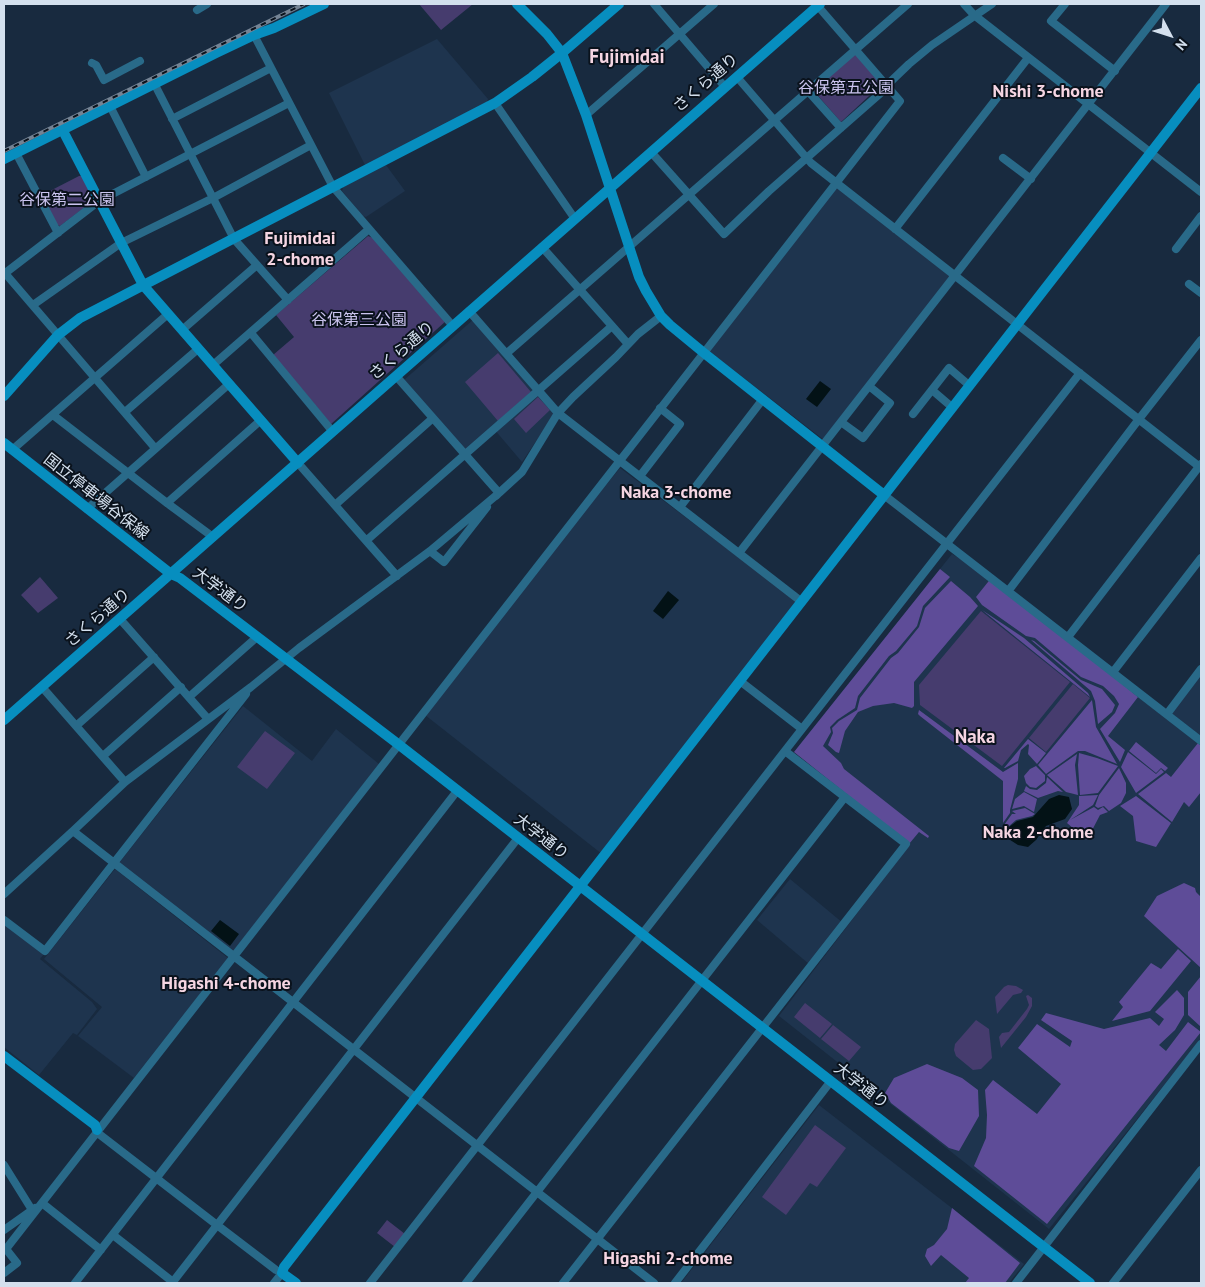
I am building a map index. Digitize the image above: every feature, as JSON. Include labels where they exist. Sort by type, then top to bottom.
[{"type":"street","points":[[197,10],[207,4]]},
{"type":"street","points":[[4,159],[155,85],[158,81],[324,4]]},
{"type":"street","points":[[517,4],[547,34],[562,53],[586,115],[629,247],[646,291],[670,325],[946,544],[1009,590],[1201,741]]},
{"type":"street","points":[[6,389],[58,335],[80,318],[495,103],[562,53],[618,4]]},
{"type":"street","points":[[654,4],[725,87]]},
{"type":"street","points":[[586,115],[714,4]]},
{"type":"street","points":[[4,1273],[17,1263],[6,1249],[900,101],[818,4]]},
{"type":"street","name":"さくら通り","points":[[4,720],[542,247],[610,190],[818,4]]},
{"type":"street","points":[[507,354],[908,4]]},
{"type":"street","points":[[964,4],[974,15],[1028,58],[1201,192]]},
{"type":"street","points":[[651,152],[724,234],[932,45],[992,4]]},
{"type":"street","points":[[1064,4],[1051,21],[1115,71]]},
{"type":"street","points":[[740,553],[1166,4]]},
{"type":"street","points":[[254,35],[333,187],[453,326]]},
{"type":"street","points":[[895,229],[1028,58]]},
{"type":"street","points":[[92,63],[96,65],[104,80],[140,61]]},
{"type":"street","points":[[172,119],[271,68]]},
{"type":"street","points":[[737,77],[806,158],[835,183],[1201,466],[1068,637]]},
{"type":"street","points":[[155,85],[234,239],[288,300]]},
{"type":"street","points":[[274,1283],[290,1259],[577,889],[1201,88]]},
{"type":"street","points":[[808,91],[841,128]]},
{"type":"street","points":[[155,448],[4,273],[99,201],[289,103]]},
{"type":"street","points":[[495,103],[575,219]]},
{"type":"street","points":[[110,106],[146,177]]},
{"type":"street","points":[[62,130],[143,285],[397,576]]},
{"type":"street","points":[[33,305],[121,243],[213,198],[311,146]]},
{"type":"street","points":[[16,152],[58,232]]},
{"type":"street","points":[[1003,158],[1031,179]]},
{"type":"street","points":[[1176,249],[1201,216]]},
{"type":"street","points":[[213,365],[369,229]]},
{"type":"street","points":[[542,247],[628,344]]},
{"type":"street","points":[[182,330],[257,265]]},
{"type":"street","points":[[1189,284],[1201,293]]},
{"type":"street","points":[[470,311],[558,413],[802,602]]},
{"type":"street","points":[[8,447],[53,415],[168,314]]},
{"type":"street","points":[[4,894],[125,782],[430,551],[522,472],[558,413],[628,344],[662,316]]},
{"type":"street","points":[[367,540],[612,326]]},
{"type":"street","points":[[251,332],[333,432]]},
{"type":"street","points":[[1009,590],[1201,340]]},
{"type":"street","points":[[125,412],[198,349]]},
{"type":"street","points":[[913,414],[949,368],[970,386]]},
{"type":"street","points":[[370,1283],[1080,373]]},
{"type":"street","points":[[396,376],[499,492]]},
{"type":"street","points":[[87,509],[229,384]]},
{"type":"street","points":[[841,422],[863,438],[890,403],[869,386]]},
{"type":"street","points":[[932,390],[953,408]]},
{"type":"street","points":[[680,507],[763,399]]},
{"type":"street","points":[[640,476],[680,424],[660,408]]},
{"type":"street","points":[[53,415],[167,504],[213,537]]},
{"type":"street","points":[[335,505],[433,418]]},
{"type":"street","points":[[167,504],[261,420]]},
{"type":"street","name":"国立停車場谷保線","points":[[8,447],[170,574]]},
{"type":"street","points":[[430,551],[444,562],[499,492]]},
{"type":"street","points":[[1113,672],[1201,558]]},
{"type":"street","name":"大学通り","points":[[170,574],[180,578],[255,639],[1042,1250],[1090,1283]]},
{"type":"street","points":[[120,619],[208,719]]},
{"type":"street","points":[[189,697],[255,639]]},
{"type":"street","points":[[76,726],[154,657]]},
{"type":"street","points":[[1167,714],[1201,669]]},
{"type":"street","points":[[740,681],[802,729]]},
{"type":"street","points":[[4,920],[45,951],[251,686]]},
{"type":"street","points":[[42,687],[125,782]]},
{"type":"street","points":[[103,756],[181,687]]},
{"type":"street","points":[[563,1283],[906,844],[785,751]]},
{"type":"street","points":[[75,1283],[455,794]]},
{"type":"street","points":[[466,1283],[846,797]]},
{"type":"street","points":[[73,832],[654,1283]]},
{"type":"street","points":[[113,1235],[173,1283],[516,840]]},
{"type":"street","points":[[1016,1283],[1201,1044]]},
{"type":"street","points":[[4,1056],[94,1125],[99,1134],[217,1226],[296,1283]]},
{"type":"street","points":[[675,1283],[829,1084]]},
{"type":"street","points":[[4,1165],[32,1210]]},
{"type":"street","points":[[1113,1283],[1201,1170]]},
{"type":"street","points":[[4,1230],[42,1203]]},
{"type":"street","points":[[42,1203],[101,1250]]},
{"type":"street","name":"大学通り","points":[[1042,1250],[1079,1283]]},
{"type":"shaded area","points":[[437,39],[488,99],[487,102],[366,167],[329,93]]},
{"type":"shaded area","points":[[386,165],[405,191],[366,217],[363,216],[342,191],[343,187]]},
{"type":"shaded area","points":[[835,188],[838,188],[950,275],[950,278],[824,440],[709,351]]},
{"type":"shaded area","points":[[474,319],[555,413],[522,462],[494,429],[466,453],[404,380]]},
{"type":"shaded area","points":[[820,381],[831,389],[817,407],[806,399]]},
{"type":"shaded area","points":[[620,468],[797,601],[602,854],[425,715],[558,543]]},
{"type":"shaded area","points":[[952,554],[992,577],[1138,697],[1201,746],[1201,1039],[1049,1229],[779,1016],[909,845],[794,752]]},
{"type":"shaded area","points":[[940,569],[950,577],[923,606],[917,626],[896,651],[889,656],[858,696],[855,708],[830,727],[831,732],[823,746],[841,763],[844,769],[929,836],[928,838],[919,832],[909,844],[794,752]]},
{"type":"shaded area","points":[[992,577],[1138,697],[1108,736],[1125,750],[1120,762],[1100,729],[1115,713],[1119,704],[1114,696],[1103,686],[1081,677],[1035,638],[1026,636],[982,605],[976,597]]},
{"type":"shaded area","points":[[951,581],[978,606],[914,682],[914,706],[912,708],[894,703],[873,706],[858,712],[845,731],[839,753],[836,752],[828,745],[833,733],[832,728],[839,721],[857,710],[860,698],[891,658],[898,653],[919,627],[925,608]]},
{"type":"shaded area","points":[[668,591],[679,600],[663,619],[653,611]]},
{"type":"shaded area","points":[[982,610],[1024,638],[1088,693],[1090,697]]},
{"type":"shaded area","points":[[1031,640],[1081,680],[1102,689],[1115,705],[1112,712],[1098,724],[1095,701],[1091,691]]},
{"type":"shaded area","points":[[1201,672],[1201,736],[1170,712]]},
{"type":"shaded area","points":[[1092,700],[1096,727],[1117,764],[1085,751],[1078,751],[1046,774],[1038,765]]},
{"type":"shaded area","points":[[243,706],[312,761],[336,729],[379,764],[233,952],[119,863]]},
{"type":"shaded area","points":[[919,710],[1003,772],[1018,763],[1018,779],[1010,813],[1003,823],[1003,781],[920,716],[918,714]]},
{"type":"shaded area","points":[[1028,739],[1046,753],[1037,764],[1028,754],[1028,744],[1021,750],[1018,761],[1004,768]]},
{"type":"shaded area","points":[[1136,742],[1168,768],[1165,771],[1161,768],[1156,773],[1129,751]]},
{"type":"shaded area","points":[[1198,743],[1201,746],[1201,792],[1189,807],[1184,802],[1172,822],[1138,794],[1166,773],[1171,777]]},
{"type":"shaded area","points":[[1128,752],[1156,774],[1161,769],[1164,772],[1136,793],[1121,767]]},
{"type":"shaded area","points":[[1079,753],[1118,766],[1098,793],[1080,795]]},
{"type":"shaded area","points":[[1077,754],[1075,765],[1078,795],[1066,792],[1047,775]]},
{"type":"shaded area","points":[[1036,766],[1045,775],[1045,781],[1036,788],[1030,787],[1026,783],[1024,776],[1030,769]]},
{"type":"shaded area","points":[[1119,768],[1126,783],[1126,793],[1121,803],[1109,811],[1104,806],[1098,808],[1095,806],[1099,795]]},
{"type":"shaded area","points":[[1047,777],[1063,792],[1058,791],[1038,798],[1024,791],[1026,786],[1037,790],[1046,783]]},
{"type":"shaded area","points":[[1024,792],[1037,799],[1034,812],[1024,806],[1012,809],[1015,799]]},
{"type":"shaded area","points":[[1059,795],[1069,797],[1072,809],[1065,819],[1046,826],[1036,840],[1028,847],[1018,845],[1007,838],[1009,827],[1017,821],[1033,817],[1049,799]]},
{"type":"shaded area","points":[[1098,795],[1093,805],[1070,820],[1094,807],[1098,810],[1103,807],[1108,812],[1100,815],[1087,840],[1067,823],[1079,805],[1079,796]]},
{"type":"shaded area","points":[[1136,796],[1171,823],[1156,847],[1136,841],[1133,816],[1120,806]]},
{"type":"shaded area","points":[[1025,808],[1035,814],[1016,820],[1008,827],[1007,835],[1004,825],[1012,814],[1016,814],[1012,811]]},
{"type":"shaded area","points":[[115,869],[228,958],[134,1078],[78,1036],[102,1007],[44,959]]},
{"type":"shaded area","points":[[790,879],[843,923],[809,964],[757,920]]},
{"type":"shaded area","points":[[1184,883],[1195,888],[1201,897],[1201,968],[1144,916],[1157,896]]},
{"type":"shaded area","points":[[220,920],[239,934],[230,946],[211,931]]},
{"type":"shaded area","points":[[4,924],[44,954],[40,959],[92,1002],[97,1009],[77,1035],[73,1033],[39,1075],[4,1047]]},
{"type":"shaded area","points":[[1178,949],[1191,961],[1150,1011],[1112,1021],[1123,1007],[1119,1002],[1151,963],[1161,969]]},
{"type":"shaded area","points":[[1201,976],[1201,1027],[1188,1015],[1188,992]]},
{"type":"shaded area","points":[[1177,990],[1184,998],[1184,1015],[1175,1030],[1159,1045],[1166,1051],[1188,1022],[1201,1032],[1047,1224],[974,1166],[986,1138],[985,1090],[993,1080],[1037,1114],[1061,1084],[1018,1048],[1037,1024],[1070,1047],[1072,1041],[1041,1020],[1046,1013],[1104,1029],[1150,1018],[1159,1026],[1164,1019],[1155,1012]]},
{"type":"shaded area","points":[[927,1064],[962,1078],[978,1090],[979,1116],[959,1151],[949,1148],[891,1103],[885,1093],[894,1078]]},
{"type":"shaded area","points":[[819,1105],[1024,1264],[1009,1283],[681,1283]]},
{"type":"shaded area","points":[[952,1208],[1020,1263],[1005,1283],[965,1283],[969,1278],[941,1255],[931,1266],[925,1256],[927,1249],[934,1245],[947,1229]]},
{"type":"green space","points":[[419,4],[473,4],[441,30]]},
{"type":"green space","name":"谷保第五公園","points":[[855,51],[883,83],[841,122],[812,89]]},
{"type":"green space","name":"谷保第二公園","points":[[82,176],[93,201],[60,226],[57,225],[43,197],[44,194]]},
{"type":"green space","name":"谷保第三公園","points":[[368,236],[373,238],[446,321],[331,424],[273,355],[294,337],[276,315]]},
{"type":"green space","points":[[498,353],[531,392],[498,421],[465,382]]},
{"type":"green space","points":[[538,397],[550,410],[526,433],[514,419]]},
{"type":"green space","points":[[40,577],[58,598],[38,613],[21,595]]},
{"type":"green space","points":[[981,611],[1070,682],[1002,766],[920,705],[919,685]]},
{"type":"green space","points":[[1073,684],[1090,698],[1046,752],[1029,738]]},
{"type":"green space","points":[[265,731],[295,753],[267,789],[237,767]]},
{"type":"green space","points":[[1008,985],[1016,986],[1023,990],[1021,993],[1013,995],[997,1014],[995,997]]},
{"type":"green space","points":[[1028,995],[1032,998],[1032,1006],[1026,1017],[1001,1048],[999,1037],[1002,1033],[1009,1032],[1027,1009],[1029,1005],[1026,996]]},
{"type":"green space","points":[[805,1003],[832,1024],[820,1038],[794,1017]]},
{"type":"green space","points":[[976,1020],[989,1029],[992,1058],[981,1069],[973,1070],[956,1056],[954,1050],[955,1044]]},
{"type":"green space","points":[[833,1025],[861,1047],[849,1061],[821,1039]]},
{"type":"green space","points":[[815,1125],[846,1148],[817,1187],[810,1183],[786,1215],[762,1197]]},
{"type":"green space","points":[[387,1220],[405,1234],[395,1247],[377,1233]]},
{"type":"railway","points":[[4,151],[304,4]]},
{"type":"district","name":"Fujimidai","points":[[627,58]]},
{"type":"district","name":"Nishi 3-chome","points":[[1048,92]]},
{"type":"district","name":"Fujimidai 2-chome","points":[[300,249]]},
{"type":"district","name":"Naka 3-chome","points":[[676,493]]},
{"type":"district","name":"Naka","points":[[975,738]]},
{"type":"district","name":"Naka 2-chome","points":[[1038,833]]},
{"type":"district","name":"Higashi 4-chome","points":[[226,984]]},
{"type":"district","name":"Higashi 2-chome","points":[[668,1259]]}]
